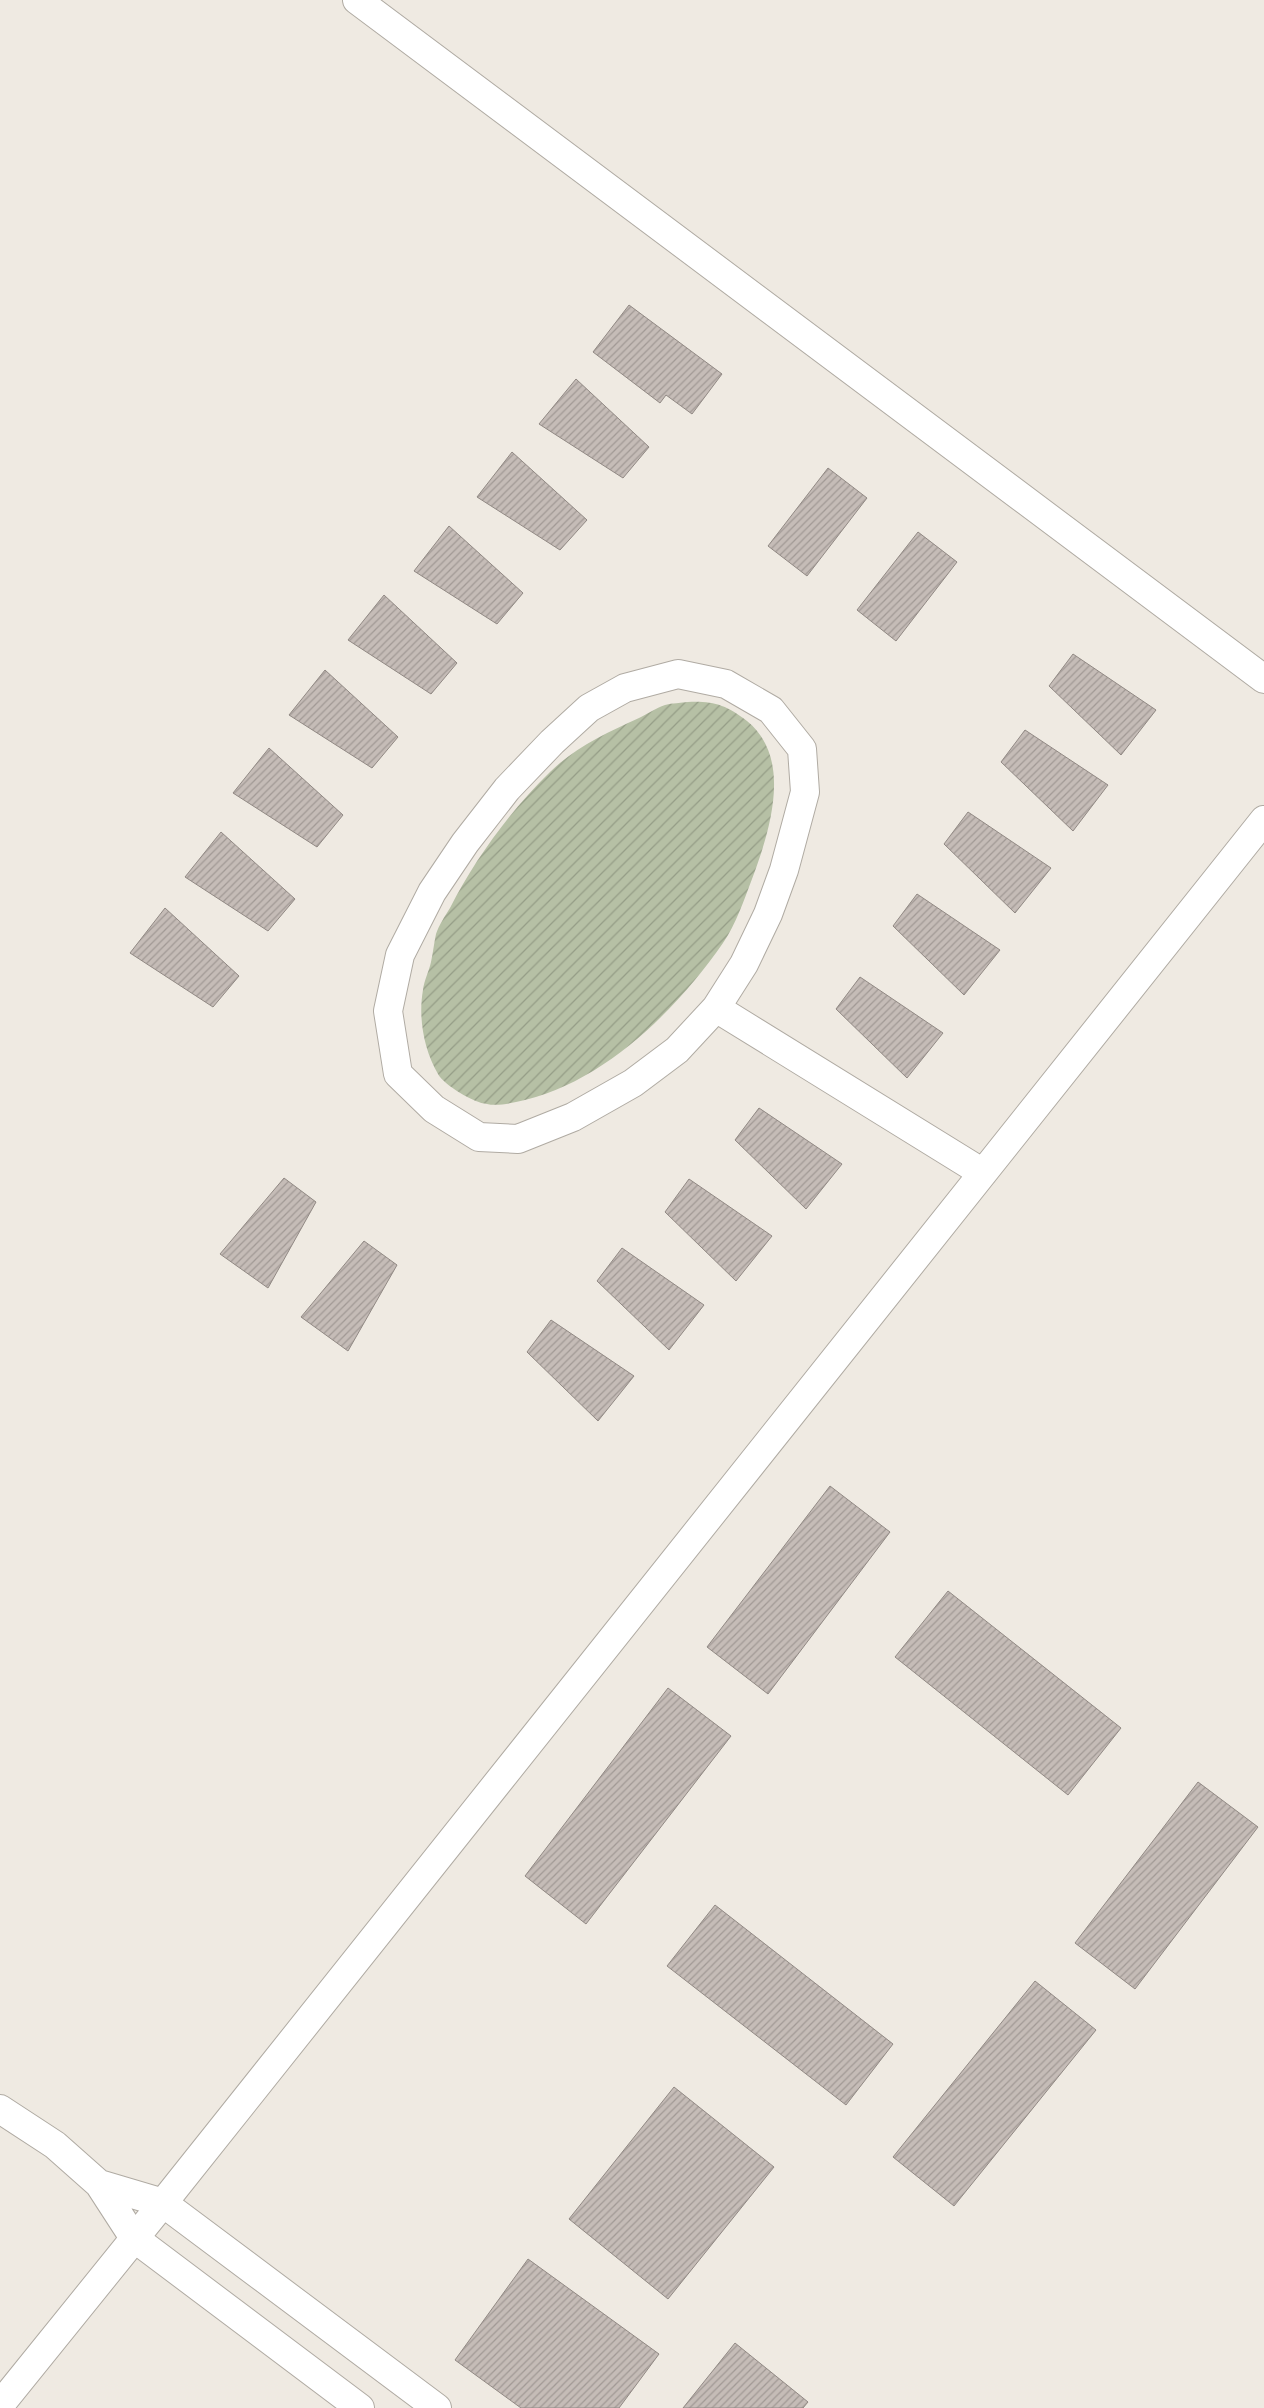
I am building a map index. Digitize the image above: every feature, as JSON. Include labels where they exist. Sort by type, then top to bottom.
[{"type":"street","points":[[357,0],[1264,679]]},
{"type":"street","points":[[678,674],[726,684],[771,710],[802,749],[805,792],[784,870],[768,914],[748,956],[716,1008],[677,1050],[634,1083],[573,1118],[518,1139],[479,1137],[434,1110],[398,1074],[388,1011],[400,955],[432,892],[465,843],[507,789],[552,742],[589,708],[625,688],[678,674]]},
{"type":"street","points":[[0,2405],[1264,820]]},
{"type":"street","points":[[716,1008],[983,1173]]},
{"type":"street","points":[[0,2109],[55,2145],[99,2184],[134,2238],[360,2408]]},
{"type":"street","points":[[99,2184],[163,2203],[437,2408]]},
{"type":"green space","points":[[688,702],[713,703],[733,711],[747,721],[761,737],[770,755],[774,776],[774,797],[759,861],[728,936],[704,969],[659,1019],[606,1063],[577,1080],[547,1093],[516,1102],[501,1104],[490,1105],[481,1103],[460,1093],[446,1083],[438,1074],[429,1055],[423,1034],[421,1012],[424,987],[440,924],[494,836],[535,787],[559,763],[592,741],[658,708],[668,704]]},
{"type":"building","points":[[629,305],[722,374],[692,414],[666,395],[660,403],[593,352]]},
{"type":"building","points":[[576,379],[649,447],[623,478],[539,424]]},
{"type":"building","points":[[512,452],[587,520],[560,550],[477,497]]},
{"type":"building","points":[[828,468],[867,498],[807,576],[768,546]]},
{"type":"building","points":[[449,526],[523,593],[497,624],[414,571]]},
{"type":"building","points":[[918,532],[957,562],[896,641],[857,610]]},
{"type":"building","points":[[384,595],[457,663],[431,694],[348,640]]},
{"type":"building","points":[[1073,654],[1156,710],[1121,755],[1049,686]]},
{"type":"building","points":[[325,670],[398,737],[372,768],[289,715]]},
{"type":"building","points":[[1025,730],[1108,785],[1073,831],[1001,762]]},
{"type":"building","points":[[269,748],[343,815],[317,847],[233,793]]},
{"type":"building","points":[[968,812],[1051,868],[1015,913],[944,844]]},
{"type":"building","points":[[221,832],[295,899],[268,931],[185,877]]},
{"type":"building","points":[[917,894],[1000,950],[964,995],[893,926]]},
{"type":"building","points":[[165,908],[239,976],[213,1007],[130,953]]},
{"type":"building","points":[[860,977],[943,1033],[907,1078],[836,1009]]},
{"type":"building","points":[[759,1108],[842,1164],[806,1209],[735,1140]]},
{"type":"building","points":[[284,1178],[316,1202],[268,1288],[220,1254]]},
{"type":"building","points":[[689,1179],[772,1236],[736,1281],[665,1212]]},
{"type":"building","points":[[364,1241],[397,1265],[348,1351],[301,1317]]},
{"type":"building","points":[[622,1248],[704,1305],[669,1350],[597,1281]]},
{"type":"building","points":[[551,1320],[634,1376],[598,1421],[527,1352]]},
{"type":"building","points":[[830,1486],[890,1532],[768,1694],[707,1647]]},
{"type":"building","points":[[948,1591],[1121,1728],[1068,1795],[895,1657]]},
{"type":"building","points":[[668,1688],[731,1736],[586,1924],[525,1876]]},
{"type":"building","points":[[1198,1782],[1258,1827],[1135,1989],[1075,1943]]},
{"type":"building","points":[[715,1905],[893,2044],[846,2105],[667,1966]]},
{"type":"building","points":[[1035,1981],[1096,2030],[954,2206],[893,2157]]},
{"type":"building","points":[[674,2087],[774,2167],[668,2299],[569,2219]]},
{"type":"building","points":[[528,2259],[659,2354],[619,2408],[521,2408],[455,2360]]},
{"type":"building","points":[[735,2343],[808,2402],[803,2408],[683,2408]]}]
